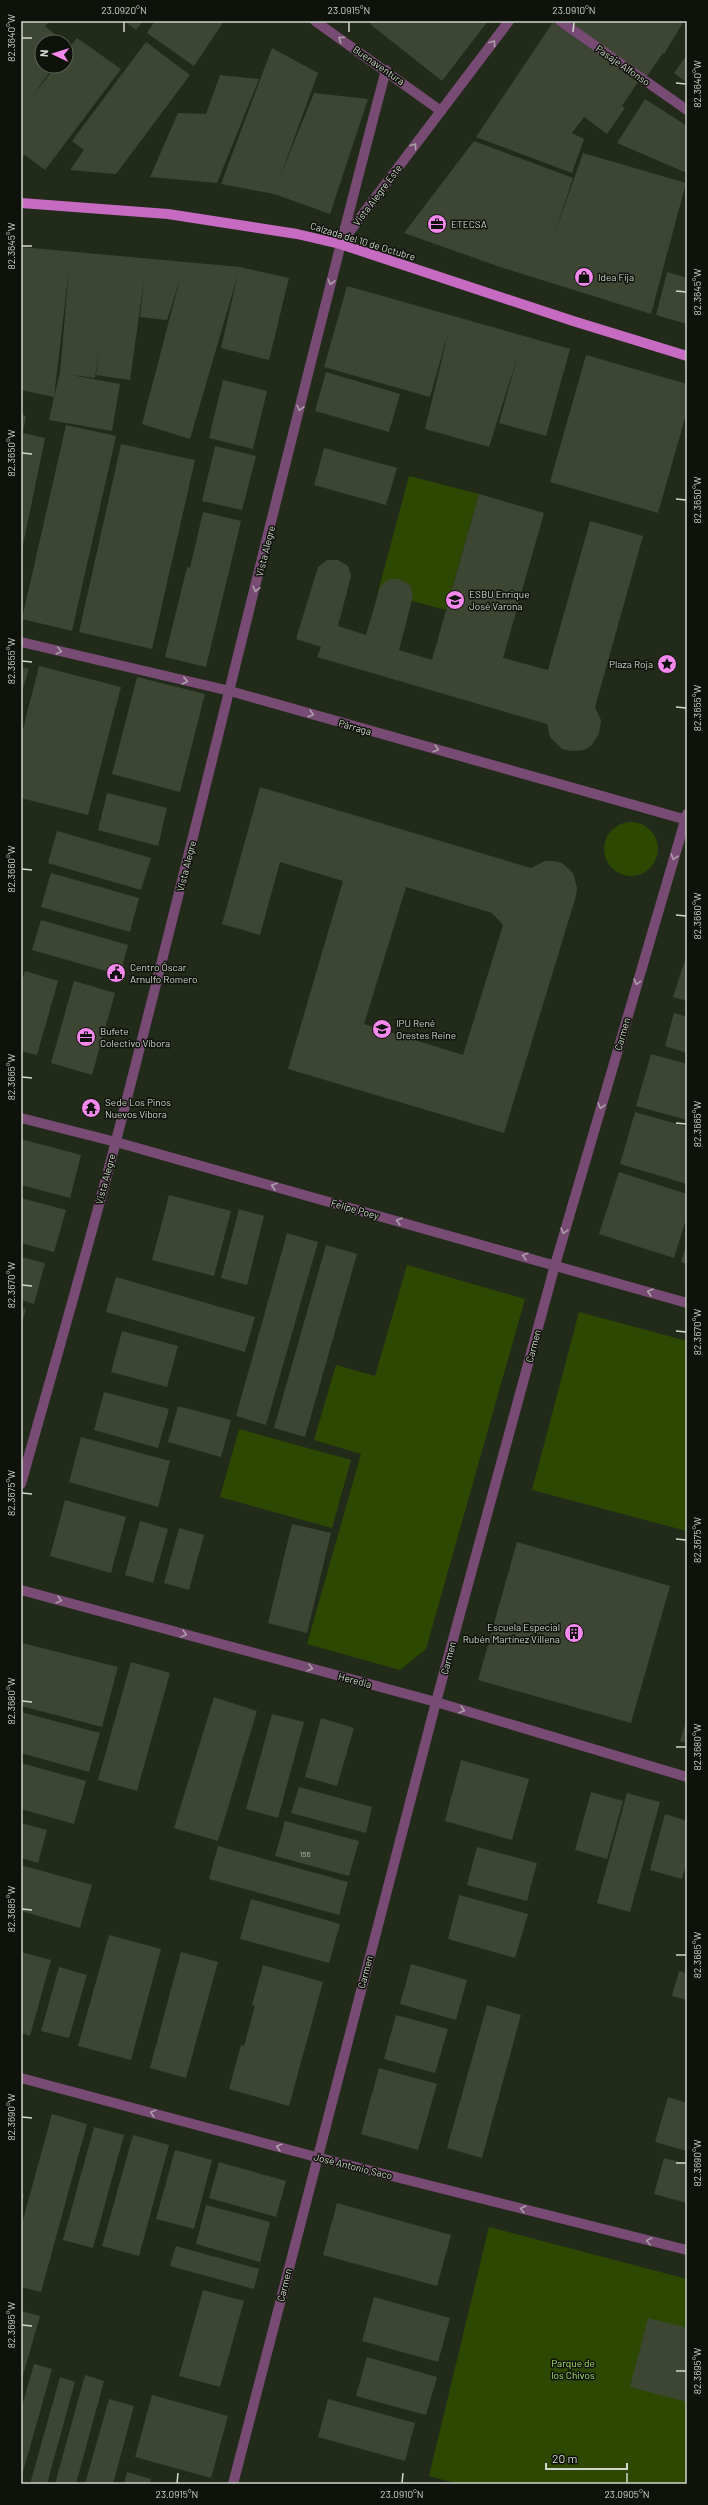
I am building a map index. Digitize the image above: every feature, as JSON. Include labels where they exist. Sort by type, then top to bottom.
[{"type":"main road","name":"Calzada del 10 de Octubre","points":[[21,203],[168,214],[297,234],[340,244],[573,322],[687,356]]},
{"type":"street","name":"Buenaventura","points":[[315,21],[442,111]]},
{"type":"street","name":"Vista Alegre Este","points":[[340,244],[509,21]]},
{"type":"street","name":"Pasaje Alfonso","points":[[560,21],[687,110]]},
{"type":"street","name":"Vista Alegre Este","points":[[340,244],[386,70]]},
{"type":"street","name":"Vista Alegre","points":[[21,1484],[116,1142],[230,691],[340,244]]},
{"type":"street","name":"Párraga","points":[[21,642],[230,691],[686,818]]},
{"type":"street","name":"Carmen","points":[[233,2484],[316,2157],[436,1702],[554,1265],[686,818]]},
{"type":"street","name":"Felipe Poey","points":[[21,1118],[116,1142],[687,1303]]},
{"type":"street","name":"Heredia","points":[[21,1590],[436,1702],[687,1777]]},
{"type":"street","name":"José Antonio Saco","points":[[21,2078],[316,2157],[687,2250]]},
{"type":"green space","points":[[409,476],[479,494],[446,610],[378,592]]},
{"type":"green space","points":[[631,822],[641,824],[650,830],[656,839],[658,849],[656,859],[650,868],[641,874],[631,876],[621,874],[612,868],[606,859],[604,849],[606,839],[612,830],[621,824]]},
{"type":"green space","points":[[407,1265],[525,1299],[426,1649],[400,1670],[307,1644],[361,1454],[314,1440],[336,1365],[375,1376]]},
{"type":"green space","points":[[579,1312],[687,1341],[687,1531],[532,1490]]},
{"type":"green space","points":[[239,1429],[351,1460],[332,1528],[220,1497]]},
{"type":"green space","name":"Parque de los Chivos","points":[[489,2227],[687,2279],[687,2484],[459,2484],[429,2476]]},
{"type":"building","points":[[21,21],[45,21],[48,23],[45,26],[54,34],[34,34],[34,74],[48,74],[31,98],[50,74],[74,74],[74,42],[77,38],[121,69],[45,170],[25,155],[21,159]]},
{"type":"building","points":[[124,21],[143,21],[136,30]]},
{"type":"building","points":[[155,21],[224,21],[194,66],[147,33]]},
{"type":"building","points":[[372,21],[488,21],[442,81],[370,24]]},
{"type":"building","points":[[567,21],[684,21],[664,54],[663,53],[647,76]]},
{"type":"building","points":[[553,22],[638,82],[622,106],[625,108],[607,134],[584,117],[572,133],[584,139],[572,173],[476,137]]},
{"type":"building","points":[[146,42],[190,75],[116,174],[70,170],[84,150],[72,141]]},
{"type":"building","points":[[272,48],[318,73],[280,177],[314,93],[368,99],[330,214],[274,194],[221,184]]},
{"type":"building","points":[[687,55],[687,83],[674,73]]},
{"type":"building","points":[[220,75],[259,79],[217,183],[150,177],[178,113],[206,114]]},
{"type":"building","points":[[645,99],[687,126],[687,173],[617,143]]},
{"type":"building","points":[[474,141],[573,178],[553,239],[583,153],[686,183],[651,314],[503,268],[404,233]]},
{"type":"building","points":[[21,247],[240,267],[289,278],[269,360],[221,348],[238,274],[190,439],[142,424],[180,279],[167,320],[140,317],[144,280],[130,380],[96,375],[99,347],[95,378],[71,375],[120,384],[112,431],[49,420],[54,397],[21,390]],"holes":[[[69,269],[60,373],[54,397]]]},
{"type":"building","points":[[667,272],[687,278],[687,324],[656,315]]},
{"type":"building","points":[[347,286],[570,349],[546,436],[499,423],[518,355],[489,447],[425,429],[449,330],[430,397],[324,367]]},
{"type":"building","points":[[586,355],[687,384],[687,411],[658,513],[550,482]]},
{"type":"building","points":[[326,372],[400,394],[389,432],[315,411]]},
{"type":"building","points":[[223,380],[267,391],[253,449],[209,438]]},
{"type":"building","points":[[21,414],[26,416],[23,433],[45,438],[22,550]]},
{"type":"building","points":[[66,425],[116,436],[72,631],[22,619]]},
{"type":"building","points":[[121,444],[195,460],[152,649],[79,632]]},
{"type":"building","points":[[215,446],[256,456],[242,510],[202,501]]},
{"type":"building","points":[[324,448],[397,468],[386,505],[314,485]]},
{"type":"building","points":[[479,494],[544,513],[503,658],[548,670],[590,521],[643,536],[595,707],[601,720],[599,734],[591,746],[584,750],[571,751],[562,749],[550,737],[547,724],[317,657],[321,647],[296,639],[318,567],[327,560],[338,560],[348,566],[351,576],[338,626],[366,635],[380,587],[389,579],[400,579],[410,585],[413,596],[399,650],[432,660]]},
{"type":"building","points":[[203,512],[241,521],[206,667],[165,657],[187,567],[190,568]]},
{"type":"building","points":[[39,666],[121,687],[88,815],[21,798],[21,737]]},
{"type":"building","points":[[21,667],[29,669],[21,695]]},
{"type":"building","points":[[137,677],[205,694],[180,792],[112,774]]},
{"type":"building","points":[[260,787],[531,868],[545,861],[562,863],[573,873],[577,888],[576,896],[504,1133],[288,1069],[343,881],[280,862],[260,935],[222,924]],"holes":[[[406,887],[492,913],[503,925],[463,1055],[364,1024]]]},
{"type":"building","points":[[107,793],[167,808],[158,846],[98,830]]},
{"type":"building","points":[[57,831],[151,858],[141,890],[48,863]]},
{"type":"building","points":[[51,873],[139,898],[130,932],[41,907]]},
{"type":"building","points":[[41,920],[128,945],[120,975],[32,950]]},
{"type":"building","points":[[687,954],[687,1001],[673,997]]},
{"type":"building","points":[[25,971],[58,981],[37,1055],[21,1051],[21,984]]},
{"type":"building","points":[[74,981],[115,993],[92,1075],[51,1063]]},
{"type":"building","points":[[674,1013],[687,1017],[687,1053],[665,1046]]},
{"type":"building","points":[[651,1054],[687,1064],[687,1120],[636,1106]]},
{"type":"building","points":[[635,1112],[687,1127],[687,1184],[620,1164]]},
{"type":"building","points":[[21,1139],[81,1155],[70,1198],[21,1185]]},
{"type":"building","points":[[619,1172],[687,1194],[687,1216],[674,1258],[599,1234]]},
{"type":"building","points":[[169,1195],[231,1211],[214,1276],[152,1260]]},
{"type":"building","points":[[21,1198],[66,1210],[54,1252],[21,1243]]},
{"type":"building","points":[[239,1209],[264,1216],[247,1285],[221,1278]]},
{"type":"building","points":[[287,1233],[318,1242],[266,1425],[236,1416]]},
{"type":"building","points":[[687,1243],[687,1264],[681,1262]]},
{"type":"building","points":[[326,1245],[357,1254],[305,1437],[274,1428]]},
{"type":"building","points":[[21,1257],[45,1263],[34,1304],[21,1300]]},
{"type":"building","points":[[116,1277],[255,1317],[245,1352],[106,1312]]},
{"type":"building","points":[[21,1308],[26,1309],[21,1327]]},
{"type":"building","points":[[122,1331],[178,1346],[167,1387],[111,1372]]},
{"type":"building","points":[[104,1392],[169,1409],[158,1448],[94,1430]]},
{"type":"building","points":[[178,1406],[231,1420],[221,1457],[168,1442]]},
{"type":"building","points":[[81,1437],[170,1461],[158,1507],[69,1482]]},
{"type":"building","points":[[65,1500],[126,1517],[111,1573],[50,1556]]},
{"type":"building","points":[[140,1521],[168,1529],[153,1583],[125,1575]]},
{"type":"building","points":[[292,1524],[331,1533],[307,1633],[268,1623]]},
{"type":"building","points":[[179,1528],[204,1535],[189,1590],[164,1583]]},
{"type":"building","name":"Escuela Especial Rubén Martínez Villena","points":[[517,1542],[670,1586],[631,1723],[478,1680]]},
{"type":"building","points":[[22,1643],[118,1667],[102,1727],[21,1706]]},
{"type":"building","points":[[131,1662],[170,1673],[137,1791],[98,1780]]},
{"type":"building","points":[[214,1697],[257,1711],[218,1841],[174,1828]]},
{"type":"building","points":[[21,1712],[100,1733],[89,1772],[21,1753]]},
{"type":"building","points":[[272,1714],[304,1722],[278,1818],[246,1809]]},
{"type":"building","points":[[321,1718],[354,1728],[337,1786],[305,1777]]},
{"type":"building","points":[[687,1719],[687,1743],[680,1741]]},
{"type":"building","points":[[461,1760],[529,1779],[512,1840],[445,1821]]},
{"type":"building","points":[[21,1763],[86,1781],[74,1824],[21,1809]]},
{"type":"building","points":[[299,1787],[372,1807],[366,1833],[291,1813]]},
{"type":"building","points":[[591,1792],[623,1801],[607,1859],[575,1850]]},
{"type":"building","points":[[627,1793],[660,1802],[630,1912],[597,1903]]},
{"type":"building","points":[[665,1814],[687,1821],[687,1862],[682,1879],[650,1870]]},
{"type":"building","points":[[285,1821],[359,1841],[349,1876],[275,1856]]},
{"type":"building","points":[[21,1823],[47,1830],[38,1863],[21,1858]]},
{"type":"building","points":[[218,1846],[348,1882],[339,1915],[209,1879]]},
{"type":"building","points":[[477,1847],[537,1863],[527,1901],[467,1885]]},
{"type":"building","points":[[21,1865],[92,1885],[80,1928],[21,1911]]},
{"type":"building","points":[[459,1895],[528,1914],[515,1958],[448,1939]]},
{"type":"building","points":[[251,1899],[340,1924],[329,1963],[240,1939]]},
{"type":"building","points":[[109,1935],[161,1949],[131,2060],[78,2046]]},
{"type":"building","points":[[21,1952],[51,1960],[30,2036],[21,2033]]},
{"type":"building","points":[[181,1952],[218,1962],[186,2078],[150,2068]]},
{"type":"building","points":[[411,1964],[467,1980],[456,2020],[400,2004]]},
{"type":"building","points":[[263,1965],[323,1982],[289,2106],[229,2089],[241,2045],[244,2046],[255,2006],[252,2005]]},
{"type":"building","points":[[59,1967],[87,1975],[69,2038],[41,2031]]},
{"type":"building","points":[[679,1971],[687,1973],[687,2000],[672,1996]]},
{"type":"building","points":[[487,2005],[521,2015],[482,2158],[447,2148]]},
{"type":"building","points":[[396,2015],[448,2029],[435,2073],[384,2059]]},
{"type":"building","points":[[379,2068],[437,2084],[418,2150],[361,2134]]},
{"type":"building","points":[[668,2097],[687,2103],[687,2151],[655,2142]]},
{"type":"building","points":[[52,2114],[87,2124],[41,2292],[21,2287],[21,2227]]},
{"type":"building","points":[[94,2127],[124,2135],[93,2248],[63,2240]]},
{"type":"building","points":[[133,2135],[169,2145],[139,2256],[102,2246]]},
{"type":"building","points":[[175,2150],[212,2160],[194,2229],[156,2219]]},
{"type":"building","points":[[664,2158],[687,2164],[687,2203],[654,2194]]},
{"type":"building","points":[[219,2162],[286,2181],[276,2217],[209,2198]]},
{"type":"building","points":[[21,2193],[24,2194],[21,2204]]},
{"type":"building","points":[[337,2203],[451,2235],[437,2286],[323,2255]]},
{"type":"building","points":[[206,2205],[270,2222],[260,2262],[196,2244]]},
{"type":"building","points":[[176,2246],[259,2269],[254,2289],[170,2266]]},
{"type":"building","points":[[203,2290],[244,2301],[220,2387],[179,2376]]},
{"type":"building","points":[[374,2297],[450,2318],[438,2362],[362,2341]]},
{"type":"building","points":[[21,2311],[40,2316],[21,2382]]},
{"type":"building","points":[[648,2318],[687,2328],[687,2402],[630,2387]]},
{"type":"building","points":[[367,2357],[437,2377],[426,2415],[356,2396]]},
{"type":"building","points":[[34,2364],[52,2369],[21,2479],[21,2410]]},
{"type":"building","points":[[85,2375],[104,2381],[76,2484],[55,2484]]},
{"type":"building","points":[[60,2377],[75,2382],[47,2484],[30,2484]]},
{"type":"building","points":[[152,2395],[228,2416],[211,2478],[135,2457]]},
{"type":"building","points":[[109,2399],[134,2406],[113,2484],[85,2484]]},
{"type":"building","points":[[328,2399],[415,2423],[405,2461],[318,2437]]},
{"type":"building","points":[[127,2472],[151,2479],[150,2484],[124,2484]]},
{"type":"place","name":"ETECSA","points":[[437,224]]},
{"type":"place","name":"Idea Fija","points":[[584,277]]},
{"type":"place","name":"ESBU Enrique José Varona","points":[[455,600]]},
{"type":"place","name":"Plaza Roja","points":[[667,664]]},
{"type":"place","name":"Centro Óscar Arnulfo Romero","points":[[116,973]]},
{"type":"place","name":"IPU René Orestes Reine","points":[[382,1029]]},
{"type":"place","name":"Bufete Colectivo Víbora","points":[[86,1037]]},
{"type":"place","name":"Sede Los Pinos Nuevos Víbora","points":[[91,1108]]},
{"type":"place","name":"Escuela Especial Rubén Martínez Villena","points":[[574,1633]]}]
